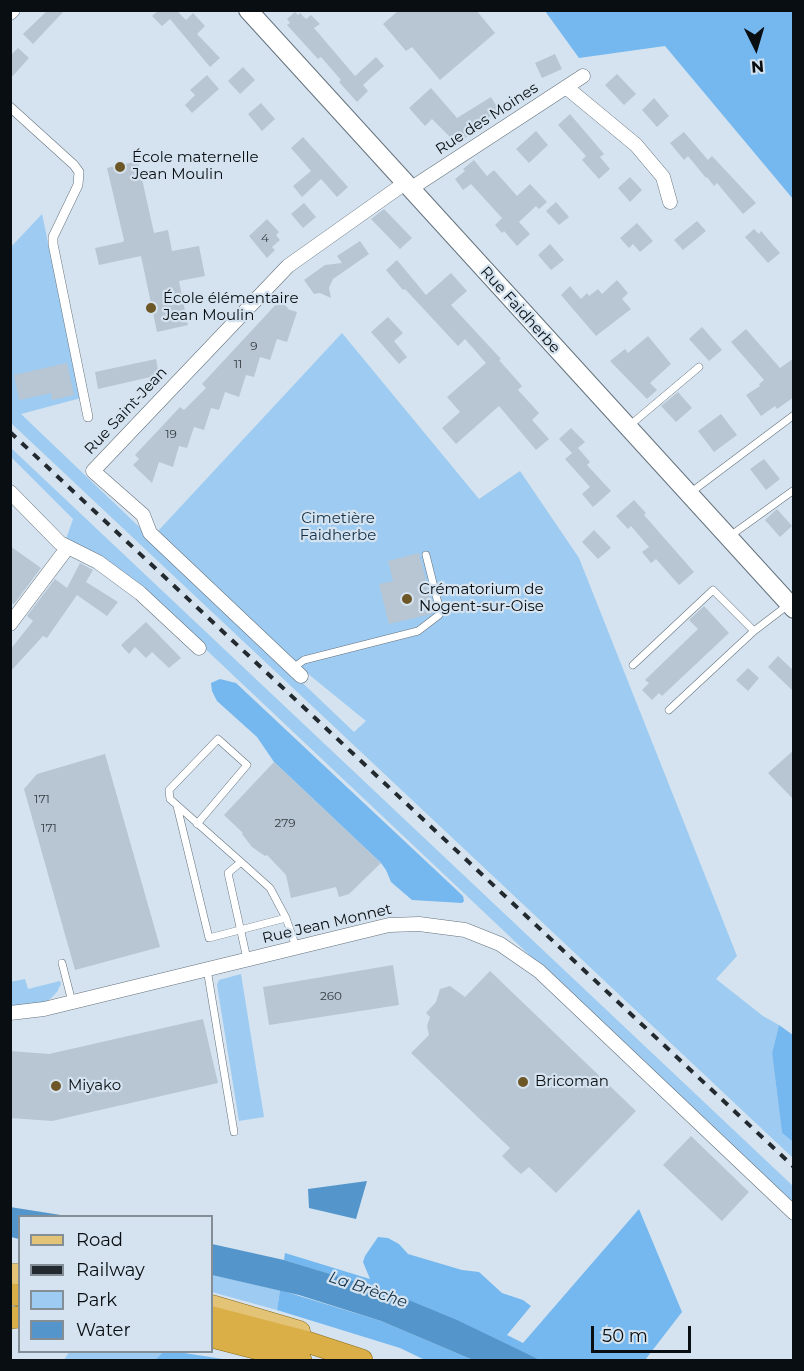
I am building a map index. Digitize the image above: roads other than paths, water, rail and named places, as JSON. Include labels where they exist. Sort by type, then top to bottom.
[{"type":"highway","points":[[213,1317],[285,1336],[362,1360]]},
{"type":"highway","points":[[213,1337],[301,1360]]},
{"type":"main road","name":"Rue Faidherbe","points":[[248,10],[791,607]]},
{"type":"main road","points":[[213,1305],[296,1330],[362,1360]]},
{"type":"street","name":"Rue des Moines","points":[[407,186],[583,76]]},
{"type":"street","points":[[566,87],[628,138],[649,160],[663,177],[670,202]]},
{"type":"street","points":[[10,107],[79,172],[78,185],[53,237],[53,244],[88,417]]},
{"type":"street","name":"Rue Saint-Jean","points":[[297,672],[150,533],[143,515],[93,471],[288,266],[407,186]]},
{"type":"street","points":[[10,492],[55,538],[98,562],[148,599],[199,648]]},
{"type":"street","points":[[10,624],[68,547]]},
{"type":"street","name":"Rue Jean Monnet","points":[[10,1013],[44,1009],[365,930],[407,924],[454,927],[491,939],[539,971],[794,1214]]},
{"type":"lane","points":[[627,427],[699,367]]},
{"type":"lane","points":[[688,495],[794,415]]},
{"type":"lane","points":[[728,538],[794,490]]},
{"type":"lane","points":[[297,672],[304,660],[418,631],[439,615],[440,611],[426,555]]},
{"type":"lane","points":[[633,665],[713,590],[754,631]]},
{"type":"lane","points":[[669,711],[754,631],[791,607]]},
{"type":"lane","points":[[197,824],[248,765],[219,739],[169,790],[170,799],[197,824],[270,888],[286,918],[296,947]]},
{"type":"lane","points":[[177,806],[209,938],[286,918]]},
{"type":"lane","points":[[241,862],[228,873],[247,959]]},
{"type":"lane","points":[[62,963],[72,1002]]},
{"type":"lane","points":[[207,969],[234,1132]]},
{"type":"water","points":[[367,1181],[356,1219],[309,1208],[308,1189]]},
{"type":"water","points":[[10,1207],[61,1215],[18,1215],[18,1239],[11,1237]]},
{"type":"water","name":"La Brèche","points":[[213,1244],[284,1260],[389,1292],[457,1320],[540,1360],[473,1360],[381,1321],[299,1295],[213,1275]]},
{"type":"railway","points":[[10,432],[794,1167]]},
{"type":"place","name":"École maternelle Jean Moulin","points":[[120,167]]},
{"type":"place","name":"École élémentaire Jean Moulin","points":[[151,308]]},
{"type":"place","name":"Crématorium de Nogent-sur-Oise","points":[[407,599]]},
{"type":"place","name":"Bricoman","points":[[523,1082]]},
{"type":"place","name":"Miyako","points":[[56,1086]]},
{"type":"park label","name":"Cimetière Faidherbe","points":[[338,528]]}]
